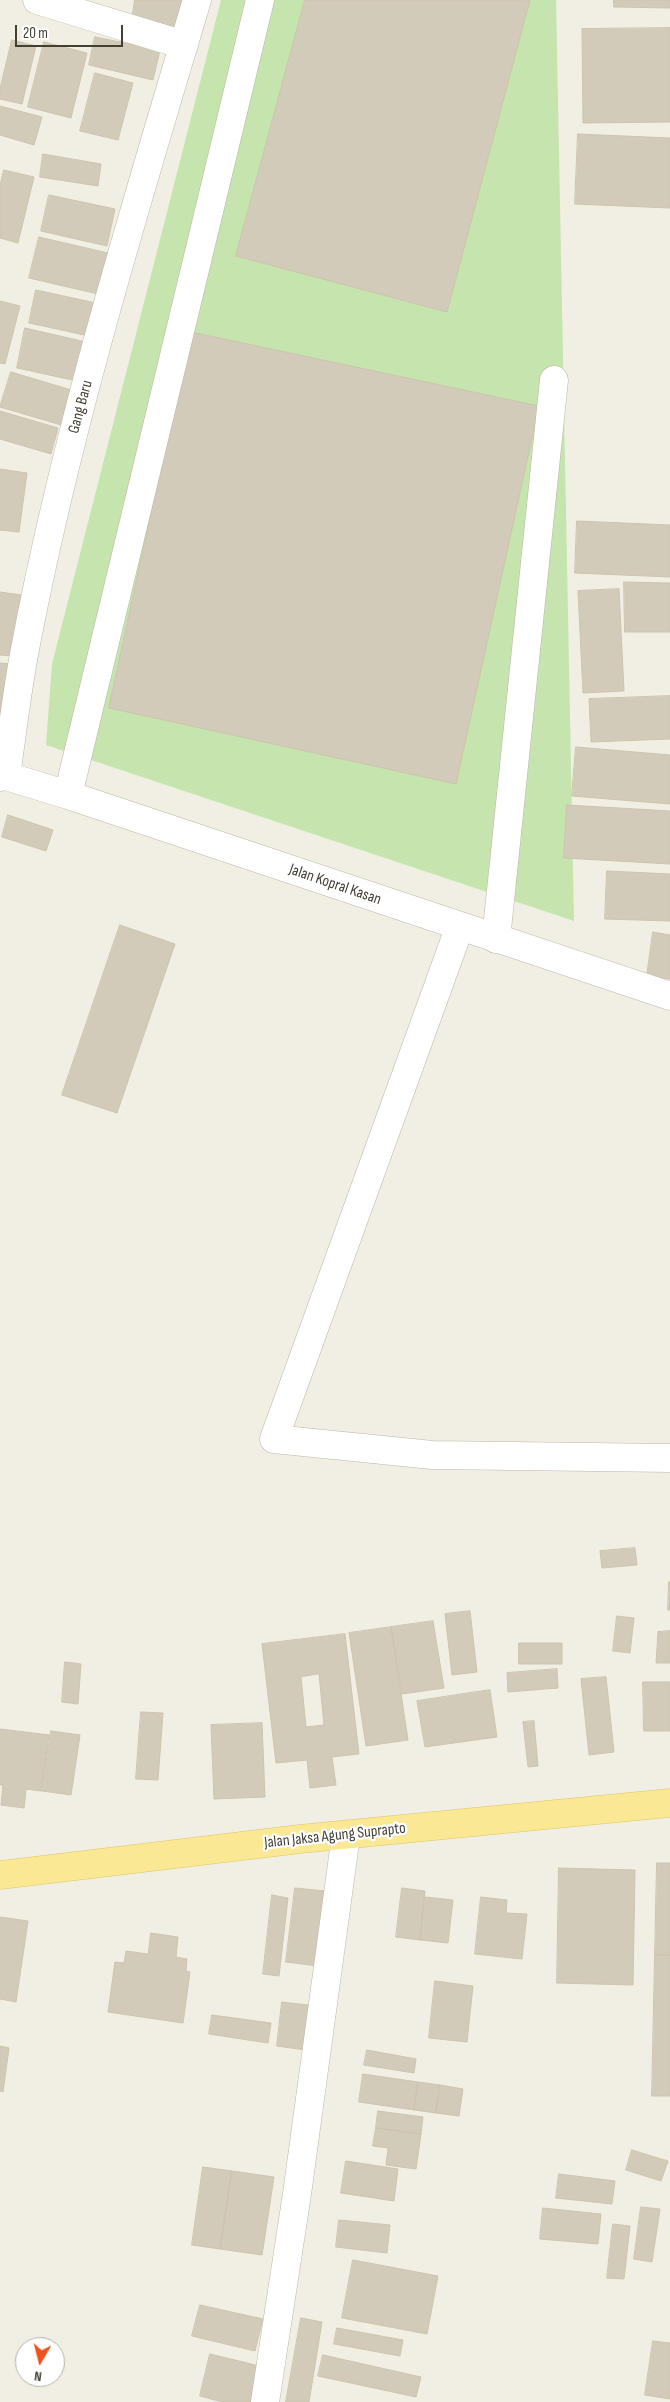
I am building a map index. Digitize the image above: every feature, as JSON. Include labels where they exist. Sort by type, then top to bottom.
[{"type":"main road","name":"Jalan Jaksa Agung Suprapto","points":[[0,1875],[346,1835],[670,1803]]},
{"type":"street","points":[[37,0],[184,45]]},
{"type":"street","name":"Gang Baru","points":[[3,777],[24,650],[61,482],[121,257],[198,0]]},
{"type":"street","points":[[68,795],[260,0]]},
{"type":"street","points":[[496,939],[554,380]]},
{"type":"street","name":"Jalan Kopral Kasan","points":[[3,777],[68,795],[670,996]]},
{"type":"street","points":[[460,926],[274,1438],[432,1455],[670,1458]]},
{"type":"street","points":[[265,2402],[297,2194],[346,1835]]},
{"type":"green space","points":[[221,0],[556,0],[574,921],[46,745],[52,664]]},
{"type":"building","points":[[135,0],[189,0],[183,30],[132,19]]},
{"type":"building","points":[[305,0],[530,0],[447,312],[236,256]]},
{"type":"building","points":[[614,0],[670,0],[670,8],[614,7]]},
{"type":"building","points":[[670,28],[670,122],[583,123],[582,29]]},
{"type":"building","points":[[95,37],[160,50],[153,80],[89,65]]},
{"type":"building","points":[[12,40],[36,46],[22,104],[0,99],[0,89]]},
{"type":"building","points":[[44,42],[87,53],[71,118],[28,107]]},
{"type":"building","points":[[95,73],[133,83],[118,140],[80,131]]},
{"type":"building","points":[[0,106],[42,117],[34,145],[0,135]]},
{"type":"building","points":[[578,134],[670,138],[670,208],[575,204]]},
{"type":"building","points":[[43,154],[101,164],[98,186],[40,177]]},
{"type":"building","points":[[4,170],[34,177],[18,243],[0,238],[0,186]]},
{"type":"building","points":[[49,195],[115,209],[107,246],[41,231]]},
{"type":"building","points":[[39,237],[108,253],[98,294],[29,278]]},
{"type":"building","points":[[36,290],[96,303],[89,336],[29,323]]},
{"type":"building","points":[[0,301],[20,306],[5,364],[0,363]]},
{"type":"building","points":[[25,328],[86,342],[77,381],[17,368]]},
{"type":"building","points":[[191,332],[539,406],[456,784],[109,708]]},
{"type":"building","points":[[11,372],[78,392],[68,427],[0,407]]},
{"type":"building","points":[[0,411],[58,428],[51,454],[0,439]]},
{"type":"building","points":[[0,469],[27,473],[19,532],[0,530]]},
{"type":"building","points":[[577,521],[670,525],[670,577],[575,573]]},
{"type":"building","points":[[624,582],[670,583],[670,632],[625,632]]},
{"type":"building","points":[[619,589],[624,691],[583,693],[578,591]]},
{"type":"building","points":[[0,592],[21,595],[13,656],[0,655]]},
{"type":"building","points":[[0,663],[10,664],[0,742]]},
{"type":"building","points":[[670,696],[670,739],[591,742],[589,699]]},
{"type":"building","points":[[576,747],[670,755],[670,804],[572,796]]},
{"type":"building","points":[[567,805],[670,811],[670,864],[564,858]]},
{"type":"building","points":[[8,815],[53,830],[46,851],[2,837]]},
{"type":"building","points":[[607,871],[670,874],[670,921],[605,919]]},
{"type":"building","points":[[120,925],[175,944],[117,1113],[62,1095]]},
{"type":"building","points":[[653,932],[670,935],[670,979],[647,976]]},
{"type":"building","points":[[635,1548],[637,1565],[602,1568],[600,1551]]},
{"type":"building","points":[[669,1582],[670,1610],[668,1610]]},
{"type":"building","points":[[470,1611],[477,1672],[452,1675],[445,1614]]},
{"type":"building","points":[[617,1616],[634,1618],[630,1653],[613,1651]]},
{"type":"building","points":[[433,1621],[444,1688],[402,1694],[391,1627]]},
{"type":"building","points":[[391,1627],[408,1740],[366,1746],[349,1633]]},
{"type":"building","points":[[670,1631],[670,1663],[656,1663],[658,1632]]},
{"type":"building","points":[[345,1634],[359,1754],[332,1757],[336,1785],[310,1788],[307,1760],[276,1763],[262,1644]],"holes":[[[319,1674],[324,1725],[306,1727],[301,1677]]]},
{"type":"building","points":[[519,1643],[562,1643],[562,1664],[519,1664]]},
{"type":"building","points":[[65,1662],[81,1664],[78,1704],[62,1702]]},
{"type":"building","points":[[557,1669],[558,1688],[508,1692],[507,1673]]},
{"type":"building","points":[[606,1677],[614,1752],[589,1755],[581,1679]]},
{"type":"building","points":[[643,1682],[670,1682],[670,1731],[644,1731]]},
{"type":"building","points":[[490,1690],[497,1737],[425,1747],[417,1701]]},
{"type":"building","points":[[141,1712],[163,1713],[158,1780],[136,1779]]},
{"type":"building","points":[[534,1721],[538,1766],[528,1767],[523,1722]]},
{"type":"building","points":[[262,1723],[265,1797],[214,1799],[211,1725]]},
{"type":"building","points":[[0,1729],[49,1735],[41,1791],[26,1789],[24,1808],[1,1805],[3,1785],[0,1785]]},
{"type":"building","points":[[51,1731],[80,1735],[71,1795],[42,1791]]},
{"type":"building","points":[[657,1863],[670,1863],[670,1955],[655,1955]]},
{"type":"building","points":[[559,1868],[635,1870],[633,1985],[557,1983]]},
{"type":"building","points":[[295,1888],[335,1892],[326,1967],[286,1962]]},
{"type":"building","points":[[402,1888],[425,1891],[420,1940],[396,1937]]},
{"type":"building","points":[[272,1895],[288,1898],[279,1976],[263,1974]]},
{"type":"building","points":[[425,1897],[453,1900],[448,1943],[420,1940]]},
{"type":"building","points":[[481,1897],[507,1900],[506,1913],[527,1914],[522,1959],[475,1954]]},
{"type":"building","points":[[0,1917],[28,1921],[16,2002],[0,1999]]},
{"type":"building","points":[[151,1933],[178,1937],[176,1957],[187,1959],[186,1971],[190,1972],[183,2023],[108,2012],[115,1962],[124,1963],[126,1951],[148,1954]]},
{"type":"building","points":[[655,1955],[670,1955],[670,2096],[652,2096]]},
{"type":"building","points":[[435,1981],[473,1986],[467,2042],[429,2038]]},
{"type":"building","points":[[282,2002],[317,2006],[312,2051],[277,2046]]},
{"type":"building","points":[[212,2015],[271,2023],[268,2043],[209,2034]]},
{"type":"building","points":[[0,2046],[9,2048],[3,2092],[0,2091]]},
{"type":"building","points":[[367,2050],[416,2059],[414,2073],[364,2065]]},
{"type":"building","points":[[363,2074],[418,2082],[414,2110],[359,2102]]},
{"type":"building","points":[[418,2082],[440,2085],[436,2113],[414,2110]]},
{"type":"building","points":[[440,2085],[463,2089],[459,2116],[436,2113]]},
{"type":"building","points":[[378,2111],[423,2117],[421,2134],[376,2128]]},
{"type":"building","points":[[376,2128],[421,2134],[416,2169],[386,2165],[388,2148],[373,2146]]},
{"type":"building","points":[[632,2150],[668,2161],[661,2181],[626,2170]]},
{"type":"building","points":[[346,2161],[398,2169],[394,2201],[341,2193]]},
{"type":"building","points":[[203,2167],[232,2171],[220,2249],[192,2245]]},
{"type":"building","points":[[232,2171],[274,2177],[262,2255],[220,2249]]},
{"type":"building","points":[[559,2174],[615,2181],[612,2204],[556,2198]]},
{"type":"building","points":[[641,2207],[660,2209],[652,2262],[634,2259]]},
{"type":"building","points":[[543,2208],[601,2214],[598,2244],[540,2239]]},
{"type":"building","points":[[339,2220],[390,2225],[387,2253],[336,2247]]},
{"type":"building","points":[[613,2224],[630,2226],[624,2279],[607,2278]]},
{"type":"building","points":[[353,2260],[438,2276],[427,2334],[342,2318]]},
{"type":"building","points":[[200,2305],[263,2319],[255,2351],[192,2336]]},
{"type":"building","points":[[301,2318],[322,2322],[309,2402],[286,2402]]},
{"type":"building","points":[[337,2328],[403,2340],[400,2356],[334,2344]]},
{"type":"building","points":[[653,2341],[670,2343],[670,2399],[645,2395]]},
{"type":"building","points":[[210,2354],[264,2367],[256,2402],[222,2402],[200,2396]]},
{"type":"building","points":[[323,2355],[421,2377],[416,2397],[318,2376]]}]
